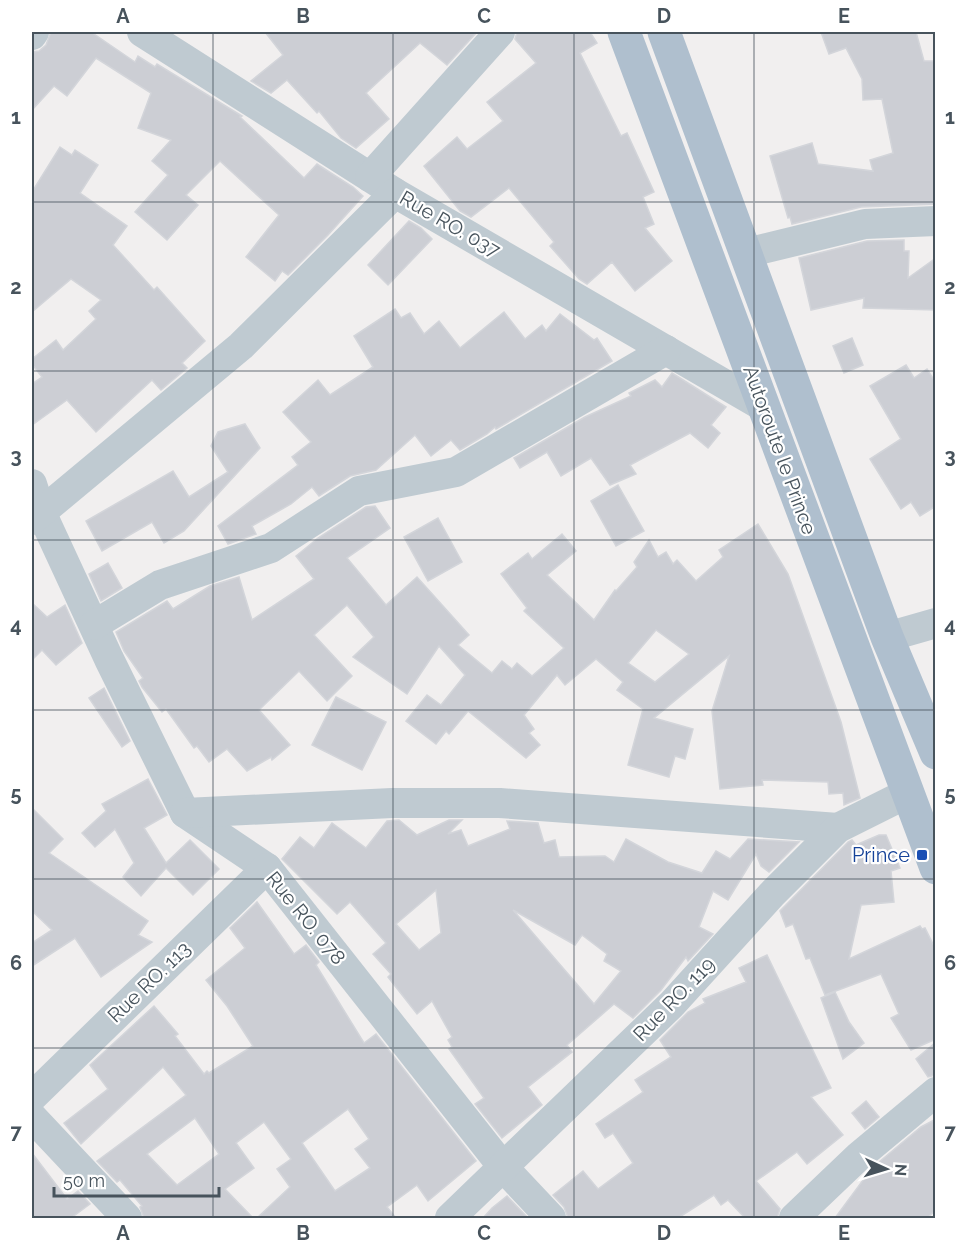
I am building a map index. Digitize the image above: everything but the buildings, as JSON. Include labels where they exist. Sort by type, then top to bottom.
[{"type":"main road","name":"Autoroute le Prince","points":[[624,32],[936,868]]},
{"type":"main road","name":"Autoroute le Prince","points":[[664,32],[887,637],[936,753]]},
{"type":"street","name":"Rue RO. 037","points":[[142,32],[382,185],[764,407]]},
{"type":"street","points":[[500,32],[382,185],[241,346],[35,505],[185,813],[392,803],[500,803],[838,828]]},
{"type":"street","points":[[746,253],[865,224],[936,220]]},
{"type":"street","points":[[94,625],[160,585],[272,548],[358,491],[456,472],[666,350]]},
{"type":"street","points":[[887,637],[936,623]]},
{"type":"street","name":"Rue RO. 119","points":[[450,1218],[672,1004],[772,894],[838,828],[908,793]]},
{"type":"street","name":"Rue RO. 078","points":[[185,813],[267,868],[503,1167],[550,1218]]},
{"type":"street","name":"Rue RO. 113","points":[[32,1097],[267,868]]},
{"type":"street","points":[[795,1218],[858,1156],[936,1092]]},
{"type":"street","points":[[32,1117],[127,1218]]},
{"type":"place","name":"Prince","points":[[922,855]]}]
